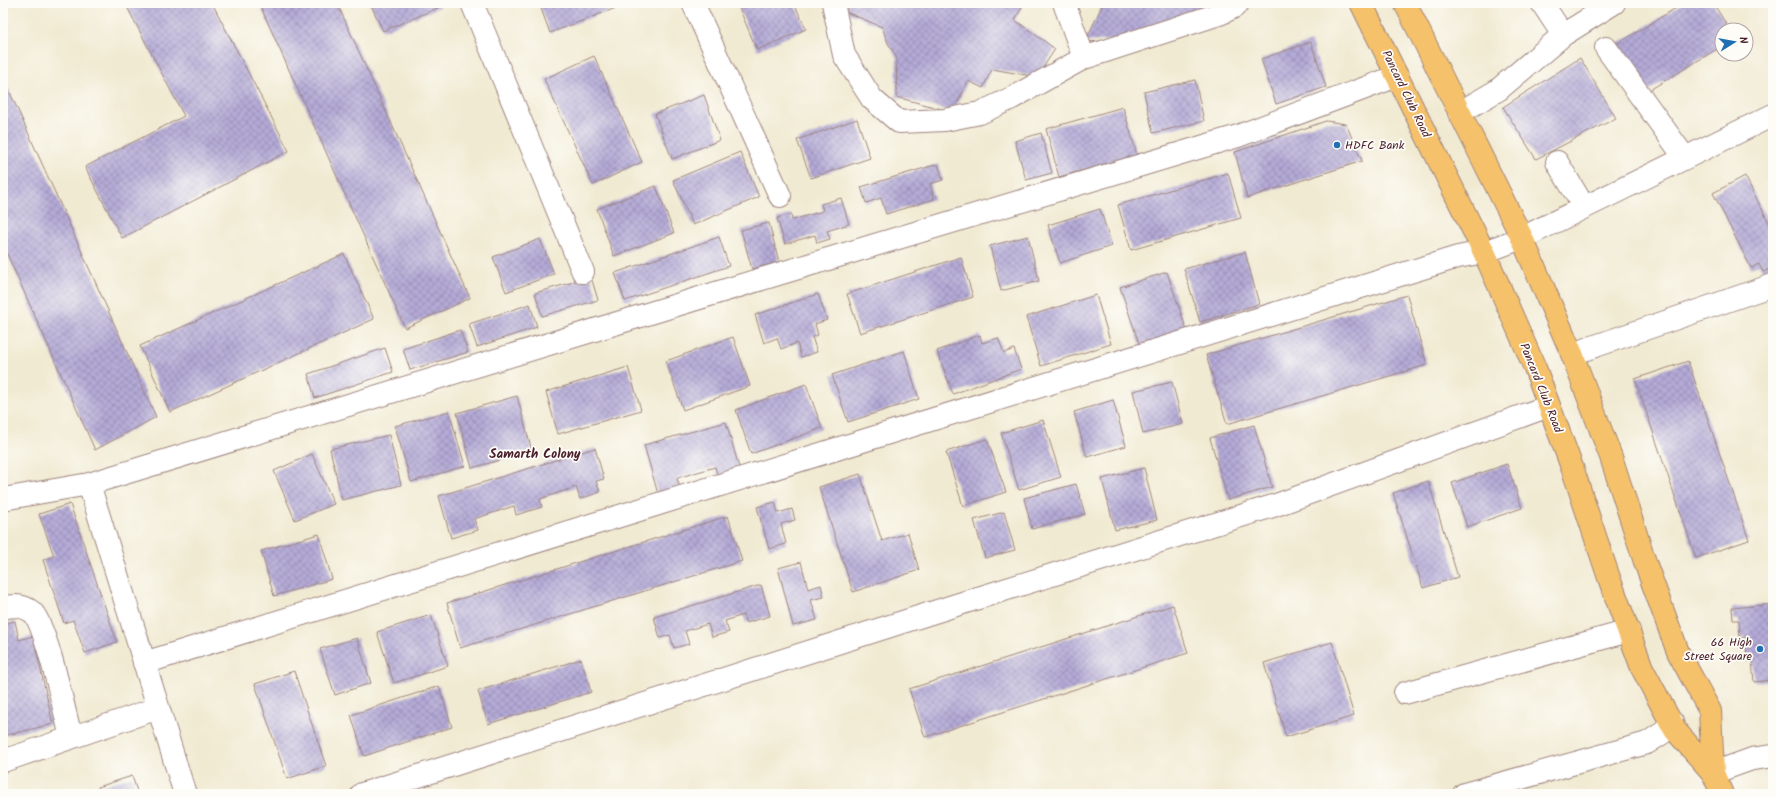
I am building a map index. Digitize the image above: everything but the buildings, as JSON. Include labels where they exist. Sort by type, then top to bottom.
[{"type":"main road","name":"Pancard Club Road","points":[[1361,3],[1484,252],[1535,368],[1573,470],[1609,578],[1642,668],[1675,730],[1713,773],[1722,794]]},
{"type":"main road","name":"Pancard Club Road","points":[[1405,3],[1522,238],[1572,354],[1611,457],[1646,565],[1675,645],[1710,711],[1713,773]]},
{"type":"street","points":[[472,3],[583,272]]},
{"type":"street","points":[[693,3],[780,196]]},
{"type":"street","points":[[833,3],[844,55],[872,99],[899,122],[945,120],[980,113],[1012,98],[1084,58],[1222,13],[1234,7],[1238,3]]},
{"type":"street","points":[[1064,3],[1084,58]]},
{"type":"street","points":[[1542,3],[1563,35]]},
{"type":"street","points":[[1459,113],[1498,90],[1563,35],[1614,3]]},
{"type":"street","points":[[1606,48],[1685,158]]},
{"type":"street","points":[[3,499],[89,484],[784,272],[1238,136],[1397,76]]},
{"type":"street","points":[[144,663],[1451,259],[1484,252],[1522,238],[1773,115]]},
{"type":"street","points":[[1557,162],[1584,207]]},
{"type":"street","points":[[1572,354],[1773,285]]},
{"type":"street","points":[[362,794],[1276,505],[1549,406]]},
{"type":"street","points":[[89,484],[185,794]]},
{"type":"street","points":[[3,608],[11,606],[23,607],[33,613],[43,629],[71,737]]},
{"type":"street","points":[[1405,694],[1629,631]]},
{"type":"street","points":[[3,761],[158,708]]},
{"type":"street","points":[[1464,794],[1646,743],[1660,734],[1672,722]]},
{"type":"street","points":[[1713,773],[1752,759],[1773,756]]},
{"type":"place","name":"HDFC Bank","points":[[1337,145]]},
{"type":"place","name":"66 High Street Square","points":[[1760,649]]},
{"type":"district","name":"Samarth Colony","points":[[535,454]]}]
